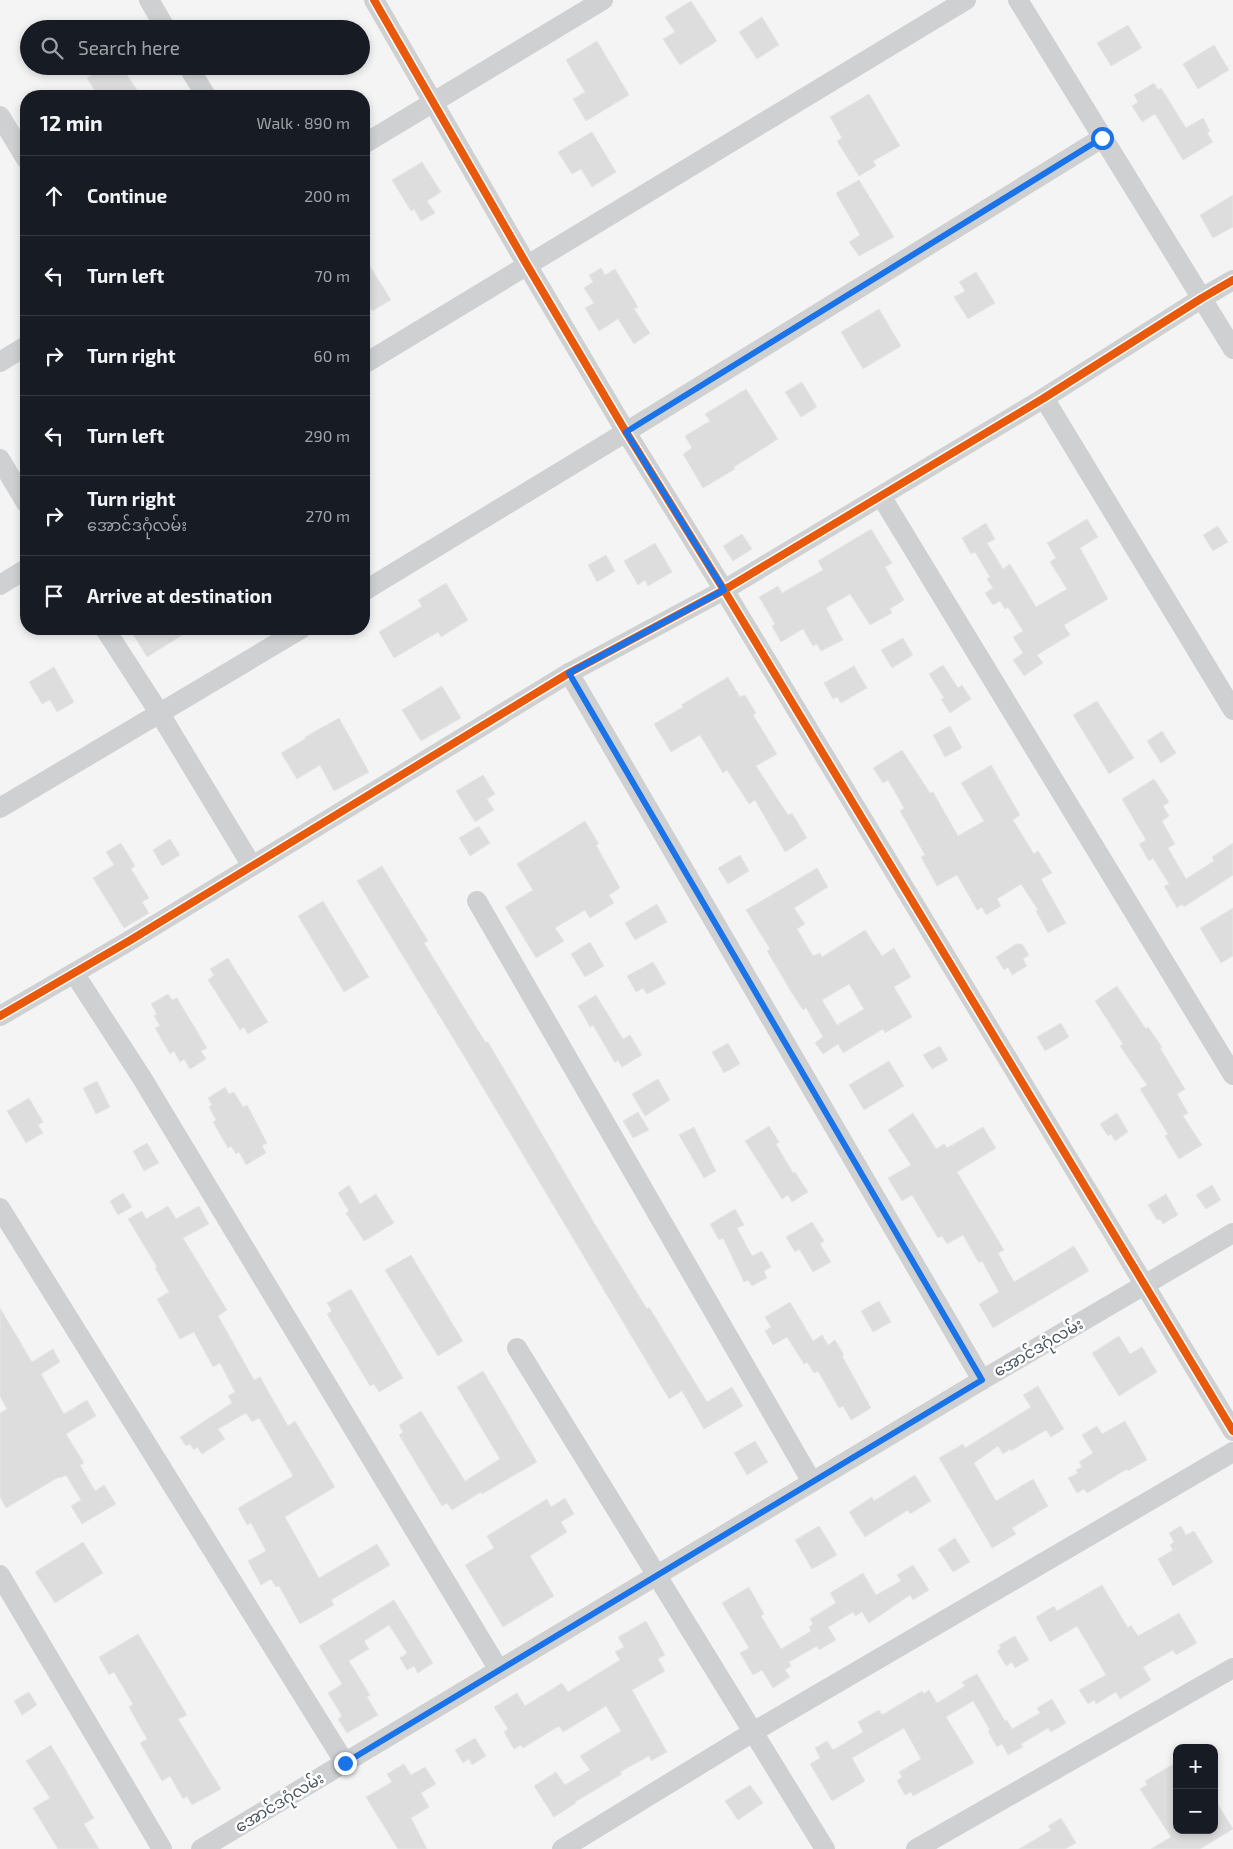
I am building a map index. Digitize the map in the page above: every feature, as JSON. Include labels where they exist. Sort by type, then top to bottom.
[{"type":"street","points":[[149,0],[161,20]]},
{"type":"street","points":[[374,0],[626,432],[724,590],[1233,1431]]},
{"type":"street","points":[[370,360],[966,0]]},
{"type":"street","points":[[1018,0],[1233,349]]},
{"type":"street","points":[[370,140],[597,2]]},
{"type":"street","points":[[193,75],[202,90]]},
{"type":"street","points":[[0,116],[20,149]]},
{"type":"street","points":[[370,586],[626,432],[1102,138]]},
{"type":"street","points":[[0,1016],[252,866],[569,673],[724,590],[1044,398],[1233,280]]},
{"type":"street","points":[[0,362],[20,350]]},
{"type":"street","points":[[1044,398],[1233,710]]},
{"type":"street","points":[[0,459],[20,493]]},
{"type":"street","points":[[881,496],[1233,1075]]},
{"type":"street","points":[[0,585],[20,573]]},
{"type":"street","points":[[109,635],[160,714],[252,866]]},
{"type":"street","points":[[0,808],[291,635]]},
{"type":"street","points":[[569,673],[982,1380]]},
{"type":"street","points":[[477,901],[812,1482]]},
{"type":"street","points":[[74,973],[147,1087],[499,1670]]},
{"type":"street","points":[[0,1208],[345,1763]]},
{"type":"street","name":"အောင်ဒဂုံလမ်း","points":[[201,1849],[982,1380],[1233,1232]]},
{"type":"street","points":[[517,1348],[825,1849]]},
{"type":"street","points":[[562,1849],[753,1732],[1233,1452]]},
{"type":"street","points":[[0,1575],[162,1849]]},
{"type":"street","points":[[916,1849],[1233,1668]]},
{"type":"building","points":[[691,1],[717,41],[680,65],[663,39],[675,32],[665,17]]},
{"type":"building","points":[[762,17],[779,45],[757,59],[739,32]]},
{"type":"building","points":[[1128,25],[1142,48],[1111,66],[1097,43]]},
{"type":"building","points":[[597,41],[629,95],[586,121],[573,99],[585,92],[566,60]]},
{"type":"building","points":[[1214,45],[1229,70],[1198,89],[1183,64]]},
{"type":"building","points":[[92,75],[127,75],[137,90],[94,90],[87,78]]},
{"type":"building","points":[[1154,83],[1158,90],[1161,88],[1186,128],[1203,118],[1210,131],[1207,133],[1213,142],[1183,160],[1155,114],[1142,122],[1132,106],[1138,102],[1134,95]]},
{"type":"building","points":[[869,94],[900,146],[873,161],[876,166],[859,176],[837,141],[842,138],[830,117]]},
{"type":"building","points":[[592,132],[616,172],[592,187],[581,169],[572,174],[558,152]]},
{"type":"building","points":[[422,162],[441,192],[427,201],[435,213],[421,221],[414,209],[411,211],[392,180]]},
{"type":"building","points":[[859,180],[894,237],[859,256],[849,242],[860,235],[836,193]]},
{"type":"building","points":[[1233,195],[1233,227],[1213,238],[1200,215]]},
{"type":"building","points":[[370,267],[391,300],[372,311],[370,308]]},
{"type":"building","points":[[601,268],[605,275],[615,269],[638,307],[634,309],[650,333],[634,344],[618,319],[599,331],[585,308],[594,303],[584,288],[593,282],[589,275]]},
{"type":"building","points":[[976,272],[995,303],[968,319],[954,297],[965,291],[959,282]]},
{"type":"building","points":[[879,309],[901,346],[863,369],[841,332]]},
{"type":"building","points":[[802,382],[817,407],[801,417],[785,392]]},
{"type":"building","points":[[746,389],[778,439],[734,467],[735,469],[703,488],[683,454],[692,448],[685,436],[710,421],[705,414]]},
{"type":"building","points":[[1087,519],[1098,537],[1080,548],[1108,599],[1064,625],[1070,635],[1037,655],[1043,663],[1024,676],[1013,660],[1023,653],[1013,637],[1023,631],[1008,607],[1005,609],[1000,601],[993,605],[985,593],[993,588],[987,579],[990,577],[975,552],[971,554],[962,538],[986,523],[995,539],[987,543],[1003,569],[1010,564],[1036,607],[1067,589],[1050,562],[1056,558],[1047,543]]},
{"type":"building","points":[[1218,526],[1228,542],[1213,551],[1203,535]]},
{"type":"building","points":[[871,529],[892,563],[885,567],[904,600],[890,609],[892,613],[870,625],[850,594],[826,608],[843,640],[821,651],[817,644],[813,646],[803,629],[781,642],[772,626],[775,624],[759,597],[778,586],[782,593],[823,570],[818,561]]},
{"type":"building","points":[[742,534],[752,549],[733,561],[723,546]]},
{"type":"building","points":[[655,543],[672,572],[648,586],[645,580],[638,585],[624,561]]},
{"type":"building","points":[[606,555],[615,571],[597,582],[588,565]]},
{"type":"building","points":[[446,583],[468,620],[441,637],[438,632],[394,658],[379,632],[422,606],[418,600]]},
{"type":"building","points":[[134,635],[182,635],[147,657]]},
{"type":"building","points":[[903,638],[913,655],[892,668],[881,650]]},
{"type":"building","points":[[943,665],[958,688],[962,685],[971,699],[950,713],[941,699],[944,698],[929,674]]},
{"type":"building","points":[[854,666],[867,688],[841,703],[837,697],[833,699],[824,683]]},
{"type":"building","points":[[54,667],[74,702],[57,712],[50,700],[42,704],[29,682]]},
{"type":"building","points":[[728,677],[740,697],[745,695],[756,713],[753,715],[777,754],[756,766],[788,815],[792,813],[807,838],[785,852],[755,800],[749,804],[727,770],[723,773],[700,735],[671,752],[654,724],[683,707],[681,705]]},
{"type":"building","points":[[442,686],[461,718],[421,741],[402,710]]},
{"type":"building","points":[[1097,701],[1134,758],[1109,774],[1073,715]]},
{"type":"building","points":[[339,718],[369,772],[334,791],[320,765],[297,779],[281,753]]},
{"type":"building","points":[[950,726],[962,748],[945,757],[933,735]]},
{"type":"building","points":[[1162,731],[1176,753],[1161,763],[1147,741]]},
{"type":"building","points":[[902,750],[930,793],[933,792],[958,836],[984,821],[961,783],[991,765],[1020,815],[1013,820],[1034,854],[1038,851],[1052,873],[1041,879],[1066,923],[1048,933],[1036,911],[1038,910],[1021,884],[997,899],[1001,906],[986,915],[982,907],[977,910],[957,875],[937,886],[921,857],[925,855],[900,811],[904,808],[888,780],[883,783],[873,768]]},
{"type":"building","points":[[483,775],[495,794],[487,799],[494,810],[475,822],[456,791]]},
{"type":"building","points":[[1154,779],[1169,802],[1163,806],[1169,816],[1162,821],[1175,844],[1168,848],[1186,879],[1214,861],[1212,857],[1233,843],[1233,875],[1184,907],[1182,904],[1177,908],[1164,886],[1169,884],[1153,858],[1149,861],[1139,844],[1146,840],[1122,799]]},
{"type":"building","points":[[585,821],[599,844],[596,845],[620,888],[609,895],[614,903],[590,918],[585,910],[555,928],[564,941],[536,958],[505,907],[533,890],[517,864]]},
{"type":"building","points":[[479,826],[490,843],[470,856],[459,838]]},
{"type":"building","points":[[170,839],[180,855],[162,866],[153,850]]},
{"type":"building","points":[[121,843],[135,866],[131,869],[149,898],[142,902],[149,913],[124,928],[93,878],[114,865],[106,852]]},
{"type":"building","points":[[740,855],[749,871],[728,884],[718,868]]},
{"type":"building","points":[[382,866],[428,941],[424,943],[486,1043],[488,1042],[593,1221],[647,1309],[649,1307],[707,1402],[732,1387],[743,1406],[704,1429],[682,1391],[669,1399],[357,881]]},
{"type":"building","points":[[817,868],[828,887],[794,908],[805,924],[797,929],[813,956],[820,953],[822,957],[865,930],[882,956],[894,948],[911,977],[894,987],[912,1017],[885,1033],[883,1029],[843,1053],[838,1044],[823,1054],[815,1043],[823,1037],[806,1008],[803,1010],[792,993],[767,951],[770,949],[746,910]],"holes":[[[849,984],[864,1009],[837,1025],[822,1000]]]},
{"type":"building","points":[[323,901],[369,977],[344,992],[298,916]]},
{"type":"building","points":[[657,904],[667,922],[635,940],[625,923]]},
{"type":"building","points":[[1233,908],[1233,956],[1221,963],[1200,928]]},
{"type":"building","points":[[590,942],[604,966],[585,977],[571,954]]},
{"type":"building","points":[[1016,944],[1022,944],[1029,955],[1023,959],[1027,966],[1012,975],[1008,967],[1004,970],[996,957]]},
{"type":"building","points":[[228,958],[268,1022],[248,1034],[244,1027],[240,1030],[208,980],[214,975],[210,969]]},
{"type":"building","points":[[653,962],[666,984],[647,994],[643,988],[636,992],[627,976]]},
{"type":"building","points":[[1117,986],[1146,1029],[1148,1027],[1162,1047],[1160,1048],[1185,1089],[1177,1094],[1188,1113],[1183,1116],[1202,1145],[1179,1159],[1165,1136],[1168,1134],[1140,1089],[1147,1085],[1120,1046],[1123,1044],[1095,1001]]},
{"type":"building","points":[[168,994],[172,1000],[177,998],[207,1048],[201,1051],[206,1059],[190,1069],[184,1059],[180,1062],[174,1051],[170,1054],[155,1028],[160,1026],[154,1016],[157,1014],[151,1004]]},
{"type":"building","points":[[596,995],[623,1039],[630,1035],[642,1055],[622,1067],[618,1060],[615,1063],[593,1025],[590,1027],[578,1006]]},
{"type":"building","points":[[1061,1023],[1069,1037],[1045,1051],[1037,1037]]},
{"type":"building","points":[[728,1043],[740,1064],[724,1073],[712,1052]]},
{"type":"building","points":[[940,1046],[948,1060],[932,1069],[923,1055]]},
{"type":"building","points":[[889,1061],[904,1086],[864,1110],[849,1085]]},
{"type":"building","points":[[658,1079],[670,1100],[645,1116],[632,1094]]},
{"type":"building","points":[[97,1081],[110,1107],[96,1114],[83,1088]]},
{"type":"building","points":[[225,1087],[229,1094],[234,1092],[243,1107],[247,1105],[267,1143],[262,1146],[266,1153],[246,1165],[239,1152],[236,1154],[231,1146],[228,1148],[213,1122],[216,1120],[209,1107],[212,1105],[208,1098]]},
{"type":"building","points":[[29,1098],[43,1122],[38,1125],[43,1133],[26,1143],[7,1111]]},
{"type":"building","points":[[638,1112],[649,1130],[633,1138],[623,1121]]},
{"type":"building","points":[[913,1113],[936,1149],[944,1144],[947,1148],[983,1127],[996,1148],[957,1172],[1004,1250],[998,1253],[1014,1282],[1074,1246],[1089,1271],[993,1328],[979,1304],[999,1292],[982,1261],[979,1263],[963,1235],[947,1244],[942,1236],[938,1238],[912,1195],[902,1201],[888,1178],[911,1165],[888,1130]]},
{"type":"building","points":[[1117,1113],[1128,1132],[1115,1141],[1111,1134],[1108,1136],[1100,1124]]},
{"type":"building","points":[[769,1126],[779,1142],[776,1144],[793,1173],[795,1172],[808,1192],[792,1202],[788,1195],[782,1199],[745,1141]]},
{"type":"building","points":[[694,1127],[716,1171],[704,1178],[679,1135]]},
{"type":"building","points":[[147,1143],[159,1163],[144,1171],[133,1151]]},
{"type":"building","points":[[349,1185],[360,1204],[376,1194],[394,1223],[364,1241],[346,1213],[349,1211],[338,1193]]},
{"type":"building","points":[[1212,1185],[1221,1200],[1206,1209],[1196,1195]]},
{"type":"building","points":[[123,1193],[132,1207],[118,1215],[110,1201]]},
{"type":"building","points":[[1166,1194],[1178,1215],[1163,1224],[1160,1219],[1157,1220],[1148,1205]]},
{"type":"building","points":[[168,1206],[176,1219],[199,1206],[209,1224],[183,1238],[227,1310],[218,1316],[254,1380],[260,1377],[288,1426],[295,1421],[335,1487],[285,1517],[319,1578],[377,1544],[390,1565],[331,1600],[334,1605],[300,1624],[279,1586],[276,1587],[271,1579],[261,1585],[248,1561],[266,1551],[251,1523],[247,1525],[238,1508],[293,1476],[259,1418],[252,1422],[246,1413],[218,1429],[225,1439],[202,1454],[197,1447],[194,1450],[190,1444],[186,1446],[180,1437],[232,1403],[228,1396],[235,1392],[220,1363],[213,1367],[194,1332],[180,1339],[157,1299],[169,1292],[155,1268],[157,1267],[128,1219],[142,1211],[146,1219]]},
{"type":"building","points":[[735,1209],[744,1225],[737,1228],[752,1256],[762,1251],[771,1267],[764,1271],[767,1278],[752,1286],[748,1280],[744,1282],[723,1238],[719,1240],[710,1224]]},
{"type":"building","points":[[812,1222],[824,1241],[820,1244],[831,1262],[813,1272],[799,1249],[795,1252],[786,1237]]},
{"type":"building","points":[[411,1255],[463,1341],[438,1356],[385,1270]]},
{"type":"building","points":[[351,1289],[403,1378],[379,1392],[374,1384],[370,1386],[327,1314],[332,1311],[327,1303]]},
{"type":"building","points":[[879,1301],[891,1322],[873,1332],[861,1311]]},
{"type":"building","points":[[790,1302],[813,1341],[822,1335],[828,1345],[835,1340],[871,1408],[851,1420],[843,1406],[839,1408],[818,1371],[814,1373],[807,1362],[804,1364],[787,1337],[773,1345],[765,1331],[771,1327],[765,1317]]},
{"type":"building","points":[[0,1308],[32,1362],[53,1349],[60,1362],[41,1374],[64,1414],[87,1400],[96,1416],[66,1434],[84,1463],[80,1465],[95,1491],[104,1485],[116,1504],[82,1524],[71,1506],[81,1500],[66,1475],[59,1477],[6,1508],[0,1497],[0,1413],[7,1409],[0,1396]]},
{"type":"building","points":[[1119,1336],[1130,1354],[1142,1347],[1157,1372],[1119,1396],[1092,1353]]},
{"type":"building","points":[[483,1371],[537,1462],[452,1510],[447,1503],[442,1506],[399,1435],[403,1432],[399,1425],[421,1411],[465,1481],[500,1459],[457,1387]]},
{"type":"building","points":[[1038,1386],[1064,1429],[1051,1437],[1046,1430],[1003,1454],[998,1446],[974,1463],[996,1501],[1033,1479],[1048,1506],[1012,1528],[1016,1534],[992,1548],[939,1458],[963,1444],[965,1448],[1031,1407],[1023,1395]]},
{"type":"building","points":[[1125,1421],[1147,1460],[1128,1471],[1127,1469],[1087,1493],[1084,1489],[1077,1493],[1068,1478],[1078,1473],[1076,1470],[1082,1467],[1079,1462],[1093,1453],[1082,1435],[1097,1426],[1102,1434]]},
{"type":"building","points":[[755,1441],[768,1462],[747,1475],[734,1453]]},
{"type":"building","points":[[915,1475],[931,1501],[910,1514],[908,1510],[865,1537],[849,1512],[872,1497],[874,1501]]},
{"type":"building","points":[[565,1498],[574,1514],[561,1522],[567,1532],[530,1556],[554,1596],[503,1627],[465,1565],[494,1548],[487,1536],[547,1499],[551,1507]]},
{"type":"building","points":[[819,1526],[837,1555],[812,1569],[795,1540]]},
{"type":"building","points":[[1181,1526],[1186,1535],[1194,1531],[1213,1562],[1173,1586],[1158,1559],[1173,1550],[1170,1545],[1174,1542],[1169,1533]]},
{"type":"building","points":[[955,1538],[970,1562],[953,1572],[938,1549]]},
{"type":"building","points":[[83,1542],[103,1573],[55,1603],[35,1572]]},
{"type":"building","points":[[913,1565],[929,1590],[913,1600],[910,1595],[869,1623],[862,1612],[855,1616],[853,1612],[828,1627],[836,1640],[819,1650],[817,1646],[789,1662],[791,1666],[785,1670],[790,1677],[773,1688],[762,1670],[753,1675],[740,1653],[749,1648],[722,1603],[749,1587],[764,1614],[761,1616],[781,1649],[811,1631],[809,1627],[813,1624],[810,1619],[836,1603],[830,1593],[863,1573],[876,1595],[901,1581],[897,1575]]},
{"type":"building","points":[[1102,1585],[1128,1628],[1131,1625],[1138,1636],[1179,1613],[1197,1643],[1176,1655],[1173,1650],[1143,1667],[1151,1680],[1120,1699],[1116,1692],[1096,1704],[1094,1700],[1088,1704],[1079,1690],[1106,1675],[1077,1626],[1050,1642],[1036,1617],[1054,1606],[1057,1611]]},
{"type":"building","points":[[394,1600],[433,1663],[418,1673],[414,1666],[407,1670],[400,1658],[407,1653],[389,1625],[364,1641],[369,1649],[349,1661],[370,1695],[367,1697],[378,1715],[347,1733],[338,1719],[342,1716],[328,1693],[342,1684],[319,1646]]},
{"type":"building","points":[[646,1621],[665,1655],[658,1659],[665,1671],[632,1690],[667,1752],[651,1761],[649,1756],[620,1772],[622,1774],[554,1817],[534,1786],[556,1772],[565,1785],[590,1770],[580,1756],[621,1731],[606,1706],[563,1732],[559,1726],[523,1748],[521,1745],[514,1749],[504,1732],[508,1729],[494,1707],[517,1693],[525,1706],[562,1683],[568,1692],[620,1660],[615,1652],[624,1647],[618,1637]]},
{"type":"building","points":[[138,1634],[187,1715],[178,1719],[221,1789],[192,1805],[187,1796],[183,1799],[170,1776],[162,1781],[140,1743],[147,1739],[129,1707],[133,1704],[114,1672],[109,1675],[99,1657]]},
{"type":"building","points":[[1015,1636],[1029,1660],[1015,1668],[1012,1662],[1006,1666],[997,1651],[1001,1648],[999,1645]]},
{"type":"building","points":[[977,1674],[1005,1721],[1007,1720],[1012,1729],[1040,1713],[1037,1708],[1052,1699],[1066,1723],[1051,1732],[1048,1728],[1021,1744],[1023,1747],[1008,1755],[1002,1744],[997,1747],[988,1731],[990,1730],[973,1701],[946,1717],[974,1763],[913,1796],[911,1792],[905,1795],[897,1781],[902,1777],[899,1772],[921,1759],[904,1728],[852,1758],[865,1781],[832,1801],[810,1764],[820,1758],[815,1748],[827,1741],[833,1750],[863,1732],[858,1722],[879,1710],[882,1715],[922,1691],[924,1694],[929,1690],[937,1703],[965,1686],[962,1682]]},
{"type":"building","points":[[29,1692],[37,1705],[22,1715],[14,1701]]},
{"type":"building","points":[[475,1738],[486,1756],[472,1765],[469,1759],[463,1763],[455,1750]]},
{"type":"building","points":[[51,1745],[94,1818],[84,1824],[99,1849],[58,1849],[33,1808],[50,1798],[26,1761]]},
{"type":"building","points":[[404,1764],[411,1775],[425,1767],[436,1784],[421,1793],[429,1807],[411,1818],[427,1849],[398,1849],[366,1797],[392,1782],[387,1774]]},
{"type":"building","points":[[1173,1764],[1173,1834],[1218,1834],[1218,1805],[1233,1829],[1200,1849],[1151,1849],[1171,1837],[1140,1789],[1147,1785],[1145,1781]]},
{"type":"building","points":[[750,1785],[763,1803],[738,1820],[725,1801]]},
{"type":"building","points":[[1061,1818],[1076,1843],[1065,1849],[1019,1849],[1051,1830],[1048,1826]]},
{"type":"cycle path","points":[[374,0],[626,432],[724,590],[1233,1431]]},
{"type":"cycle path","points":[[0,1016],[129,941],[569,673],[724,590],[1044,398],[1233,280]]},
{"type":"route","points":[[345,1763],[982,1380],[569,673],[724,590],[626,432],[1102,138]]}]
